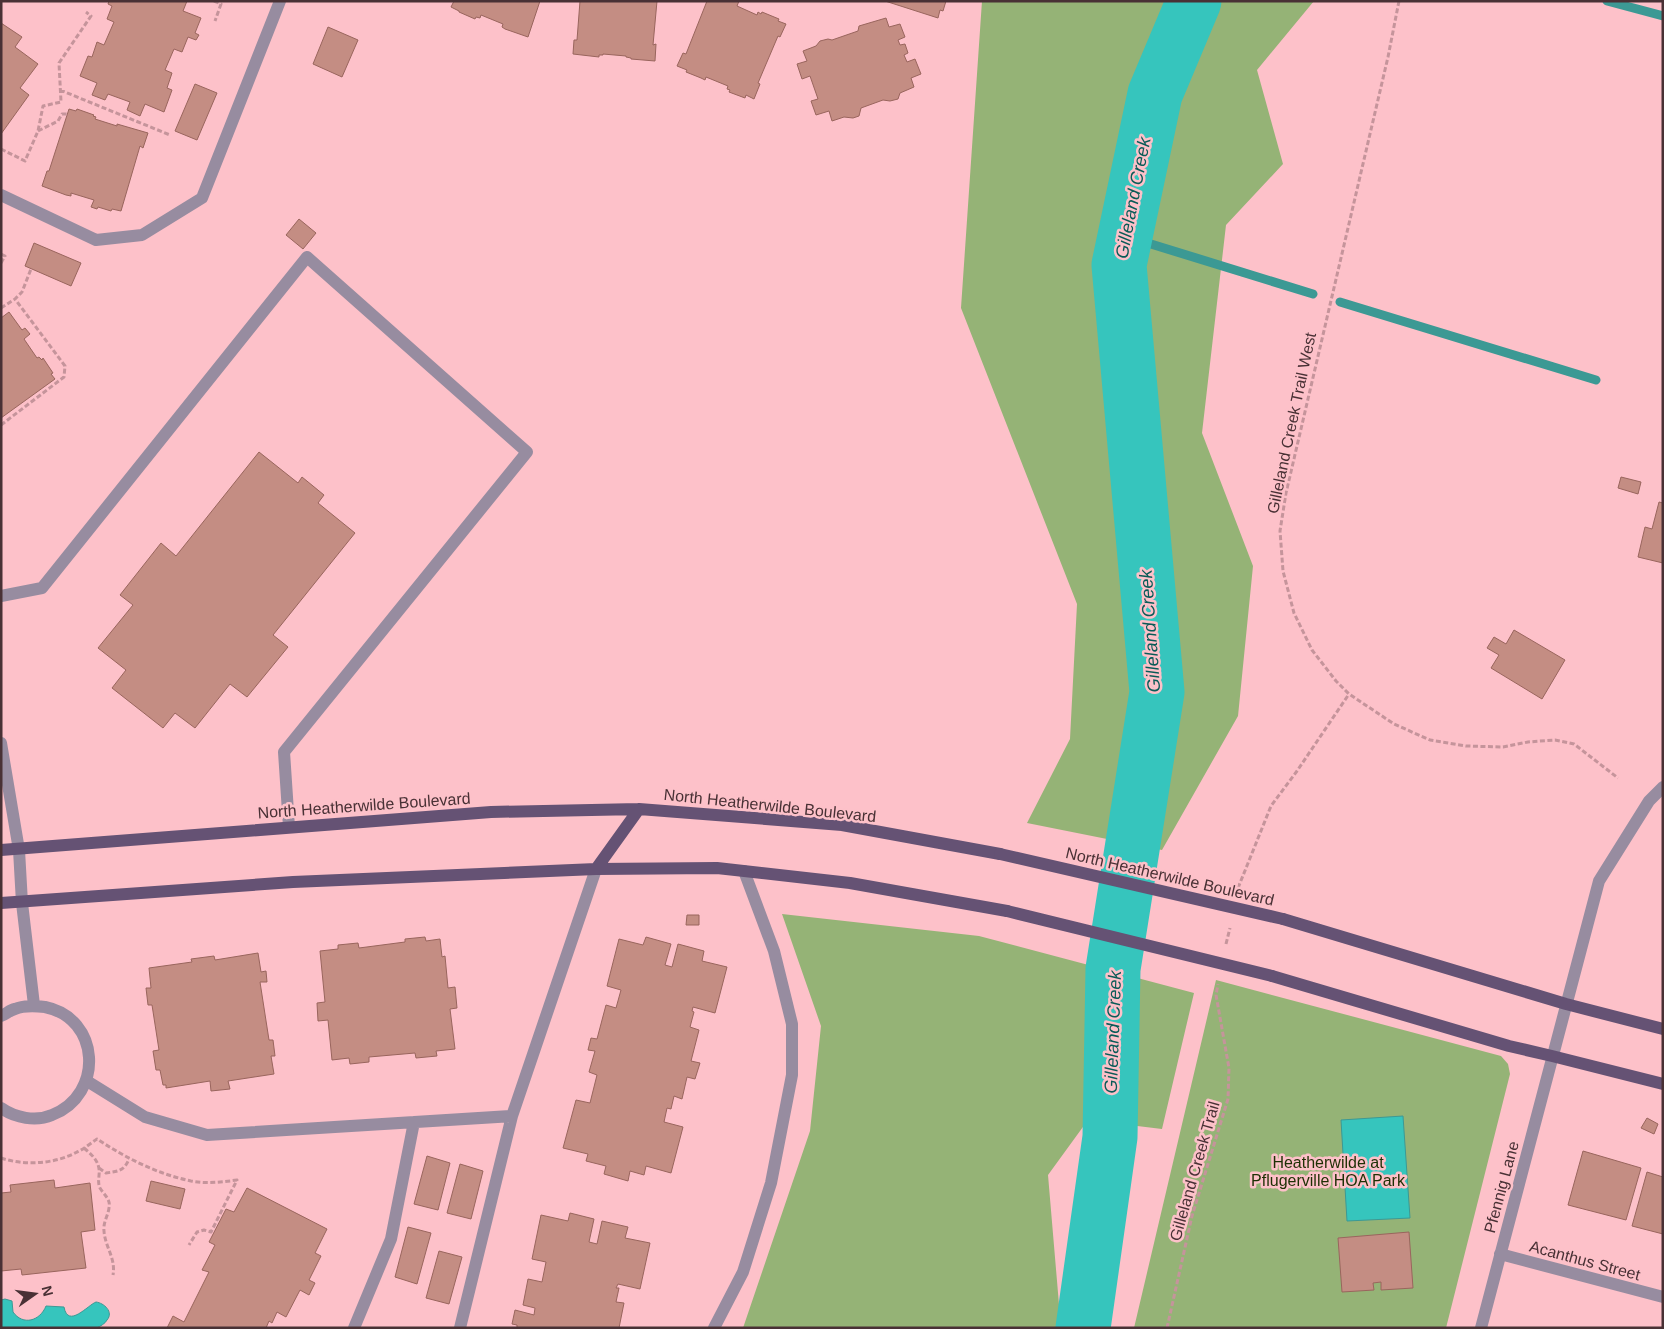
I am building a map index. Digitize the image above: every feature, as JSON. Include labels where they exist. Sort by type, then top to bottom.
[{"type":"main road","name":"North Heatherwilde Boulevard","points":[[1,850],[491,812],[639,809],[842,825],[1000,854],[1284,919],[1566,1004],[1663,1029]]},
{"type":"main road","points":[[596,870],[639,809]]},
{"type":"main road","points":[[1,904],[293,882],[596,870],[718,868],[850,883],[1007,911],[1272,976],[1509,1046],[1663,1084]]},
{"type":"street","points":[[1,195],[96,240],[142,235],[202,198],[280,1]]},
{"type":"street","points":[[1,596],[42,588],[307,257],[527,452],[284,752],[290,827]]},
{"type":"street","points":[[1,742],[19,850],[22,902],[34,1005]]},
{"type":"street","name":"Pfennig Lane","points":[[1481,1328],[1599,881],[1649,801],[1663,787]]},
{"type":"street","points":[[460,1328],[512,1116],[596,870]]},
{"type":"street","points":[[714,1328],[743,1272],[771,1183],[792,1075],[792,1024],[774,951],[744,871]]},
{"type":"street","points":[[1,1016],[15,1008],[34,1005],[52,1009],[68,1017],[80,1030],[87,1046],[90,1064],[87,1081],[77,1098],[63,1111],[46,1118],[27,1118],[8,1113],[1,1108]]},
{"type":"street","points":[[87,1081],[145,1117],[207,1135],[512,1116]]},
{"type":"street","points":[[354,1328],[391,1239],[414,1122]]},
{"type":"street","name":"Acanthus Street","points":[[1500,1254],[1663,1297]]},
{"type":"path","points":[[214,1],[221,4],[214,21]]},
{"type":"path","name":"Gilleland Creek Trail West","points":[[1399,1],[1388,57],[1286,493],[1280,531],[1283,571],[1294,613],[1312,650],[1336,682],[1349,694],[1394,724],[1430,740],[1466,746],[1504,746],[1555,740],[1574,744],[1618,778]]},
{"type":"path","points":[[1,150],[25,161],[38,131],[43,106],[61,102],[59,63],[91,16],[86,12]]},
{"type":"path","points":[[60,90],[170,135]]},
{"type":"path","points":[[38,131],[58,120],[62,114],[68,114]]},
{"type":"path","points":[[1,254],[5,256],[1,263]]},
{"type":"path","points":[[1,308],[22,292],[31,269]]},
{"type":"path","points":[[1,425],[64,377],[65,366],[15,299]]},
{"type":"path","points":[[1237,891],[1271,806],[1349,694]]},
{"type":"path","points":[[1226,948],[1231,919]]},
{"type":"path","name":"Gilleland Creek Trail","points":[[1167,1328],[1192,1216],[1228,1099],[1229,1068],[1216,995],[1220,976]]},
{"type":"path","points":[[1,1158],[11,1162],[45,1162],[78,1152],[97,1139],[129,1159],[192,1181],[213,1183],[237,1180],[211,1232],[204,1230],[196,1232],[189,1245]]},
{"type":"path","points":[[84,1148],[94,1156],[99,1168],[98,1181],[100,1188],[108,1197],[110,1207],[104,1220],[104,1230],[112,1257],[113,1275]]},
{"type":"path","points":[[99,1168],[106,1173],[117,1172],[126,1166],[129,1159]]},
{"type":"green space","points":[[982,1],[1314,1],[1257,70],[1283,164],[1226,225],[1202,433],[1253,566],[1238,716],[1162,850],[1027,823],[1070,739],[1077,604],[961,308]]},
{"type":"green space","points":[[782,914],[979,936],[1194,993],[1162,1129],[1088,1120],[1048,1175],[1061,1328],[743,1328],[810,1131],[821,1026]]},
{"type":"green space","name":"Heatherwilde at Pflugerville HOA Park","points":[[1216,980],[1501,1056],[1508,1064],[1510,1074],[1446,1328],[1134,1328]]},
{"type":"water","points":[[1403,1116],[1410,1218],[1347,1221],[1341,1120]]},
{"type":"water","points":[[1,1300],[12,1301],[13,1312],[17,1316],[26,1320],[36,1318],[46,1306],[64,1307],[66,1313],[74,1316],[96,1302],[107,1308],[109,1317],[104,1324],[97,1328],[1,1328]]},
{"type":"building","points":[[109,1],[187,1],[183,11],[201,18],[195,33],[199,35],[196,40],[188,37],[182,52],[174,49],[165,70],[172,73],[167,88],[172,90],[164,112],[145,104],[140,116],[127,110],[130,102],[108,94],[105,100],[92,95],[97,83],[80,76],[88,56],[92,57],[97,42],[104,45],[114,22],[107,19],[112,6],[108,4]]},
{"type":"building","points":[[454,1],[540,1],[528,37],[505,29],[502,27],[503,24],[481,15],[480,18],[476,17],[475,19],[459,12],[451,7]]},
{"type":"building","points":[[580,1],[657,1],[653,45],[656,44],[655,61],[603,54],[599,55],[599,57],[573,54],[574,40],[577,40]]},
{"type":"building","points":[[707,1],[739,1],[737,6],[757,15],[758,12],[761,14],[762,12],[786,24],[780,37],[778,36],[758,83],[760,84],[754,99],[746,95],[745,98],[729,92],[728,86],[706,77],[705,80],[677,66],[683,53],[686,54]]},
{"type":"building","points":[[885,1],[946,1],[943,11],[940,10],[938,18]]},
{"type":"building","points":[[886,18],[889,27],[900,24],[905,37],[898,40],[900,45],[905,44],[908,53],[904,55],[907,62],[915,59],[921,74],[911,78],[914,87],[900,93],[898,99],[883,100],[861,108],[859,116],[853,118],[844,117],[832,121],[829,111],[816,115],[811,101],[818,99],[810,76],[802,79],[797,64],[807,61],[803,51],[816,46],[820,41],[832,40],[858,31],[859,26]]},
{"type":"building","points":[[1,23],[22,37],[15,47],[38,64],[20,88],[29,95],[1,134]]},
{"type":"building","points":[[328,27],[358,40],[342,77],[313,64]]},
{"type":"building","points":[[195,84],[217,93],[197,140],[175,131]]},
{"type":"building","points":[[69,109],[76,111],[77,109],[94,115],[95,119],[148,133],[143,148],[140,146],[121,211],[112,209],[111,211],[98,207],[97,209],[91,207],[94,200],[71,193],[71,196],[66,195],[42,186],[47,171],[49,171]]},
{"type":"building","points":[[299,219],[316,233],[303,249],[286,235]]},
{"type":"building","points":[[34,243],[81,263],[71,286],[25,266]]},
{"type":"building","points":[[9,312],[22,330],[25,328],[30,334],[24,339],[37,358],[39,357],[42,360],[43,358],[55,379],[1,418],[1,318]]},
{"type":"building","points":[[259,452],[298,483],[302,477],[324,495],[318,503],[355,533],[273,635],[288,647],[247,697],[230,684],[195,728],[175,713],[163,728],[112,688],[126,670],[98,648],[133,605],[120,595],[161,543],[176,556]]},
{"type":"building","points":[[1621,477],[1641,482],[1638,494],[1618,488]]},
{"type":"building","points":[[1659,502],[1663,503],[1663,563],[1638,557],[1645,527],[1652,529]]},
{"type":"building","points":[[1514,630],[1565,660],[1542,699],[1491,668],[1499,655],[1487,648],[1494,637],[1506,644]]},
{"type":"building","points":[[687,915],[699,915],[699,925],[686,925]]},
{"type":"building","points":[[425,937],[426,941],[440,939],[442,957],[445,956],[448,988],[455,987],[457,1008],[450,1009],[455,1049],[436,1051],[437,1056],[416,1058],[415,1053],[369,1057],[369,1062],[350,1064],[349,1058],[332,1060],[328,1020],[318,1021],[317,1003],[325,1002],[320,951],[338,949],[338,945],[358,943],[359,948],[405,942],[405,939]]},
{"type":"building","points":[[646,937],[671,944],[665,965],[672,967],[678,944],[704,951],[702,961],[727,967],[715,1013],[693,1007],[692,1011],[694,1012],[690,1027],[699,1030],[691,1061],[700,1063],[695,1079],[687,1077],[682,1099],[674,1096],[671,1109],[667,1108],[664,1122],[683,1127],[671,1173],[646,1166],[644,1175],[630,1171],[628,1181],[604,1174],[606,1166],[586,1161],[588,1154],[563,1148],[576,1100],[590,1103],[597,1075],[589,1072],[595,1051],[588,1050],[591,1038],[597,1039],[606,1005],[616,1008],[621,990],[607,986],[619,939],[643,945]]},
{"type":"building","points":[[258,953],[261,972],[266,971],[267,982],[260,982],[269,1040],[273,1040],[275,1056],[271,1056],[274,1074],[228,1081],[230,1089],[211,1091],[210,1081],[166,1088],[166,1085],[163,1085],[160,1070],[156,1070],[153,1051],[159,1050],[152,1005],[148,1005],[146,988],[151,988],[149,968],[192,962],[191,959],[214,956],[215,960]]},
{"type":"building","points":[[1647,1118],[1658,1124],[1654,1134],[1641,1128]]},
{"type":"building","points":[[1583,1151],[1641,1168],[1626,1220],[1568,1205]]},
{"type":"building","points":[[427,1156],[450,1163],[438,1210],[414,1204]]},
{"type":"building","points":[[460,1164],[483,1171],[471,1219],[447,1213]]},
{"type":"building","points":[[1647,1172],[1663,1177],[1663,1234],[1632,1226]]},
{"type":"building","points":[[54,1180],[55,1188],[90,1183],[95,1230],[81,1232],[86,1268],[22,1275],[21,1269],[1,1271],[1,1193],[11,1192],[10,1185]]},
{"type":"building","points":[[151,1181],[185,1189],[180,1209],[146,1201]]},
{"type":"building","points":[[247,1188],[327,1229],[315,1253],[321,1256],[309,1280],[315,1283],[309,1295],[300,1290],[286,1317],[277,1312],[272,1323],[269,1321],[266,1328],[167,1328],[173,1316],[184,1322],[209,1272],[202,1270],[215,1245],[209,1242],[226,1209],[234,1212]]},
{"type":"building","points":[[570,1213],[594,1219],[589,1242],[597,1244],[602,1221],[628,1227],[625,1238],[650,1243],[640,1289],[618,1284],[616,1288],[619,1288],[616,1302],[624,1303],[619,1328],[517,1328],[517,1325],[512,1324],[515,1310],[534,1315],[535,1308],[523,1305],[528,1279],[542,1282],[546,1262],[532,1259],[541,1215],[568,1221]]},
{"type":"building","points":[[408,1227],[431,1233],[417,1284],[395,1277]]},
{"type":"building","points":[[1409,1232],[1413,1288],[1381,1290],[1381,1282],[1373,1283],[1374,1290],[1342,1292],[1338,1238]]},
{"type":"building","points":[[439,1251],[462,1257],[449,1304],[426,1298]]},
{"type":"waterway","name":"Gilleland Creek","points":[[1083,1328],[1110,1137],[1113,969],[1157,692],[1119,265],[1155,94],[1194,1]]},
{"type":"waterway","points":[[1607,1],[1663,16]]},
{"type":"waterway","points":[[1125,236],[1313,294]]},
{"type":"waterway","points":[[1340,302],[1596,380]]}]
